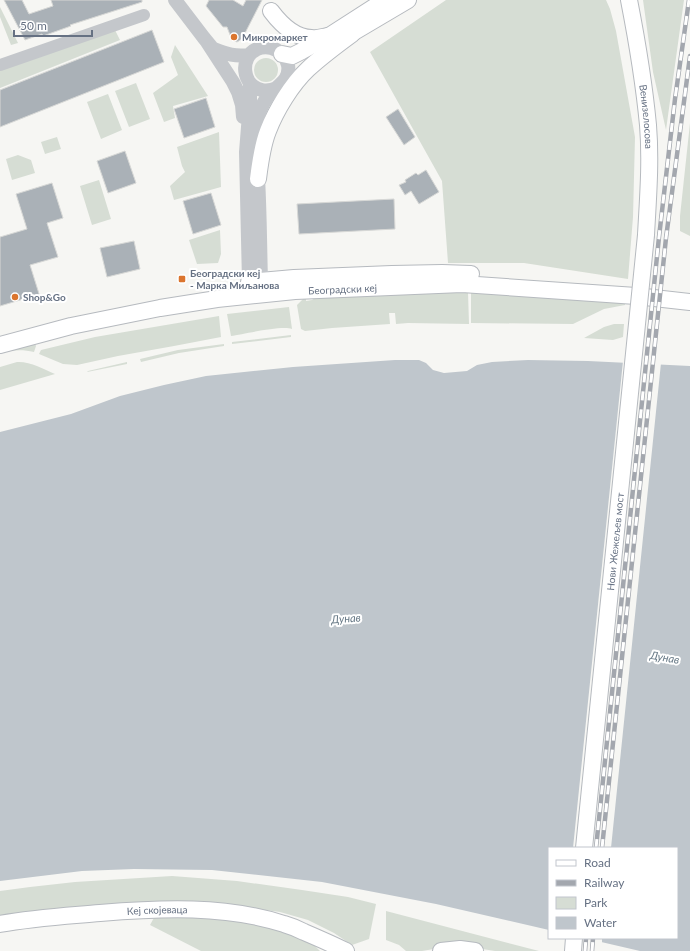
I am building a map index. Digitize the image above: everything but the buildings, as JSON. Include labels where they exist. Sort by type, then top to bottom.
[{"type":"main road","points":[[282,54],[292,56],[295,55],[329,36],[385,0]]},
{"type":"main road","points":[[282,83],[294,68],[408,0]]},
{"type":"main road","points":[[623,0],[635,30]]},
{"type":"main road","name":"Венизелосова","points":[[629,0],[644,82],[648,136],[650,178],[646,235]]},
{"type":"main road","points":[[271,10],[284,26],[302,36],[311,38],[329,36]]},
{"type":"main road","points":[[258,179],[268,131],[291,89],[308,69],[352,34]]},
{"type":"main road","name":"Нови Жежељев мост","points":[[584,847],[646,235]]},
{"type":"main road","name":"Београдски кеј","points":[[0,344],[102,319],[217,299],[255,286],[294,278],[442,273],[530,278],[690,291]]},
{"type":"main road","name":"Београдски кеј","points":[[255,286],[290,292],[462,284],[636,296],[690,302]]},
{"type":"main road","name":"Кеј скојеваца","points":[[0,924],[32,919],[145,910],[203,910],[239,914],[285,924],[346,951]]},
{"type":"main road","name":"Кеј скојеваца","points":[[312,935],[330,951]]},
{"type":"main road","points":[[573,951],[574,939]]},
{"type":"main road","points":[[441,951],[460,949],[475,951]]},
{"type":"street","points":[[176,0],[224,61],[256,88],[270,90],[282,83]]},
{"type":"street","points":[[0,65],[144,15]]},
{"type":"street","points":[[210,45],[226,54],[238,56],[249,55]]},
{"type":"street","points":[[210,45],[238,92],[242,105],[246,140]]},
{"type":"street","points":[[264,47],[277,50],[282,54],[286,59],[288,71],[282,83],[268,96],[264,102],[256,125],[255,142],[258,179],[255,286],[246,152],[250,102],[248,80],[245,70],[249,55],[253,51],[264,47]]},
{"type":"green space","points":[[446,0],[606,0],[616,31],[635,137],[633,217],[628,279],[524,263],[448,263],[442,181],[370,52]]},
{"type":"green space","points":[[643,0],[684,0],[666,130],[653,72]]},
{"type":"green space","points":[[0,7],[18,43],[11,45],[0,17]]},
{"type":"green space","points":[[114,28],[120,40],[0,88],[0,68]]},
{"type":"green space","points":[[175,45],[208,96],[173,106],[175,118],[164,122],[153,93],[178,75],[171,57]]},
{"type":"green space","points":[[266,58],[271,59],[277,65],[277,75],[271,81],[266,82],[261,81],[255,75],[254,70],[255,65],[261,59]]},
{"type":"green space","points":[[136,83],[150,119],[129,127],[115,91]]},
{"type":"green space","points":[[108,94],[122,130],[101,139],[87,102]]},
{"type":"green space","points":[[690,123],[690,236],[680,231],[680,216]]},
{"type":"green space","points":[[219,132],[221,187],[174,200],[170,186],[185,172],[177,147]]},
{"type":"green space","points":[[57,137],[61,149],[45,154],[41,142]]},
{"type":"green space","points":[[18,155],[31,160],[35,173],[12,180],[6,159]]},
{"type":"green space","points":[[99,180],[111,219],[92,225],[80,186]]},
{"type":"green space","points":[[220,230],[221,254],[218,263],[197,264],[189,240]]},
{"type":"green space","points":[[398,290],[468,292],[469,324],[396,324],[395,313],[389,313],[390,324],[305,331],[301,329],[297,305],[303,299],[306,299],[306,301],[312,300],[320,295]]},
{"type":"green space","points":[[471,290],[625,298],[625,305],[604,309],[573,324],[471,323]]},
{"type":"green space","points":[[289,307],[292,329],[280,328],[231,336],[227,314]]},
{"type":"green space","points":[[219,316],[221,337],[77,365],[63,364],[39,354],[41,350],[95,337]]},
{"type":"green space","points":[[614,324],[624,324],[623,337],[613,340],[584,338],[604,327]]},
{"type":"green space","points":[[291,335],[291,337],[232,344],[232,342]]},
{"type":"green space","points":[[34,341],[36,346],[34,352],[17,350],[0,353],[0,350]]},
{"type":"green space","points":[[224,344],[224,346],[179,353],[141,362],[140,359],[178,350]]},
{"type":"green space","points":[[17,362],[31,364],[55,374],[0,390],[0,367]]},
{"type":"green space","points":[[127,362],[127,364],[87,372],[88,371]]},
{"type":"green space","points":[[172,876],[237,881],[348,897],[376,904],[369,939],[352,945],[334,933],[308,920],[280,912],[235,906],[0,916],[0,891],[75,882]]},
{"type":"green space","points":[[386,911],[539,951],[495,951],[457,945],[422,951],[406,951],[399,945],[386,940]]},
{"type":"green space","points":[[156,914],[268,923],[313,944],[320,951],[201,951],[150,925]]},
{"type":"water","name":"Дунав","points":[[395,360],[419,360],[426,363],[433,370],[444,373],[467,371],[477,365],[492,362],[528,360],[588,361],[690,366],[690,951],[640,951],[588,939],[678,939],[678,847],[548,847],[548,930],[436,904],[322,882],[212,870],[134,869],[82,871],[0,881],[0,432],[71,414],[120,396],[164,385],[206,376],[293,367]]},
{"type":"pier","points":[[623,361],[661,363],[611,847],[573,847]]},
{"type":"pier","points":[[602,939],[602,944],[583,940]]},
{"type":"railway","points":[[596,847],[659,237],[675,99],[689,0]]},
{"type":"railway","points":[[602,847],[666,238],[690,56]]},
{"type":"railway","points":[[585,951],[586,939]]},
{"type":"railway","points":[[592,951],[593,939]]},
{"type":"place","name":"Микромаркет","points":[[234,37]]},
{"type":"place","name":"Београдски кеј - Марка Миљанова","points":[[182,279]]},
{"type":"place","name":"Shop&Go","points":[[15,297]]}]
